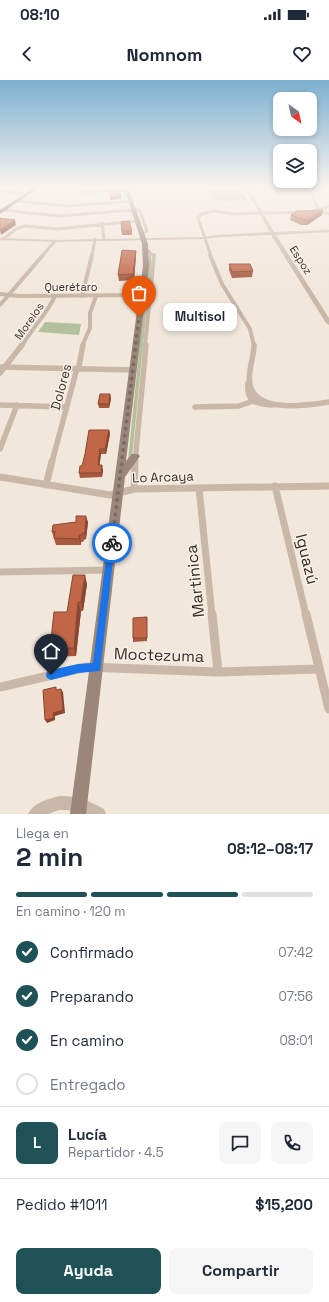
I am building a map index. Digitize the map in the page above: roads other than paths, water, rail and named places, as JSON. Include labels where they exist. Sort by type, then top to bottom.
[{"type":"main road","points":[[79,809],[146,261],[145,248],[137,221]]},
{"type":"main road","points":[[120,476],[135,456]]},
{"type":"street","points":[[2,239],[21,226],[57,229],[102,223],[133,221]]},
{"type":"street","points":[[142,236],[147,231],[144,221]]},
{"type":"street","points":[[199,221],[221,282],[254,337],[255,353],[247,392],[254,401],[263,405],[303,405],[329,402]]},
{"type":"street","name":"Espoz","points":[[267,221],[329,323]]},
{"type":"street","points":[[102,223],[104,239]]},
{"type":"street","points":[[2,239],[55,241],[142,236],[156,238],[204,237],[329,232]]},
{"type":"street","points":[[82,296],[91,264],[95,239]]},
{"type":"street","points":[[0,305],[55,241]]},
{"type":"street","points":[[134,489],[135,456],[154,255],[145,248]]},
{"type":"street","name":"Querétaro","points":[[0,294],[55,296],[142,295]]},
{"type":"street","name":"Morelos","points":[[0,373],[2,367],[21,347],[27,336],[49,309],[55,296]]},
{"type":"street","name":"Dolores","points":[[46,484],[66,407],[78,369],[81,350],[90,328],[90,313],[96,296]]},
{"type":"street","points":[[2,367],[133,370]]},
{"type":"street","points":[[250,377],[252,390],[264,399],[278,405]]},
{"type":"street","points":[[195,407],[238,406],[254,401]]},
{"type":"street","points":[[0,405],[66,407]]},
{"type":"street","points":[[0,449],[17,405]]},
{"type":"street","name":"Lo Arcaya","points":[[0,476],[103,494],[117,493],[134,489],[329,486]]},
{"type":"street","name":"Iguazú","points":[[275,486],[329,709]]},
{"type":"street","name":"Martinica","points":[[199,488],[218,672]]},
{"type":"street","points":[[0,572],[108,570]]},
{"type":"street","name":"Moctezuma","points":[[0,687],[78,668],[218,672],[320,669]]},
{"type":"street","points":[[35,814],[58,802],[99,814]]},
{"type":"place","name":"Multisol","points":[[139,317]]}]
